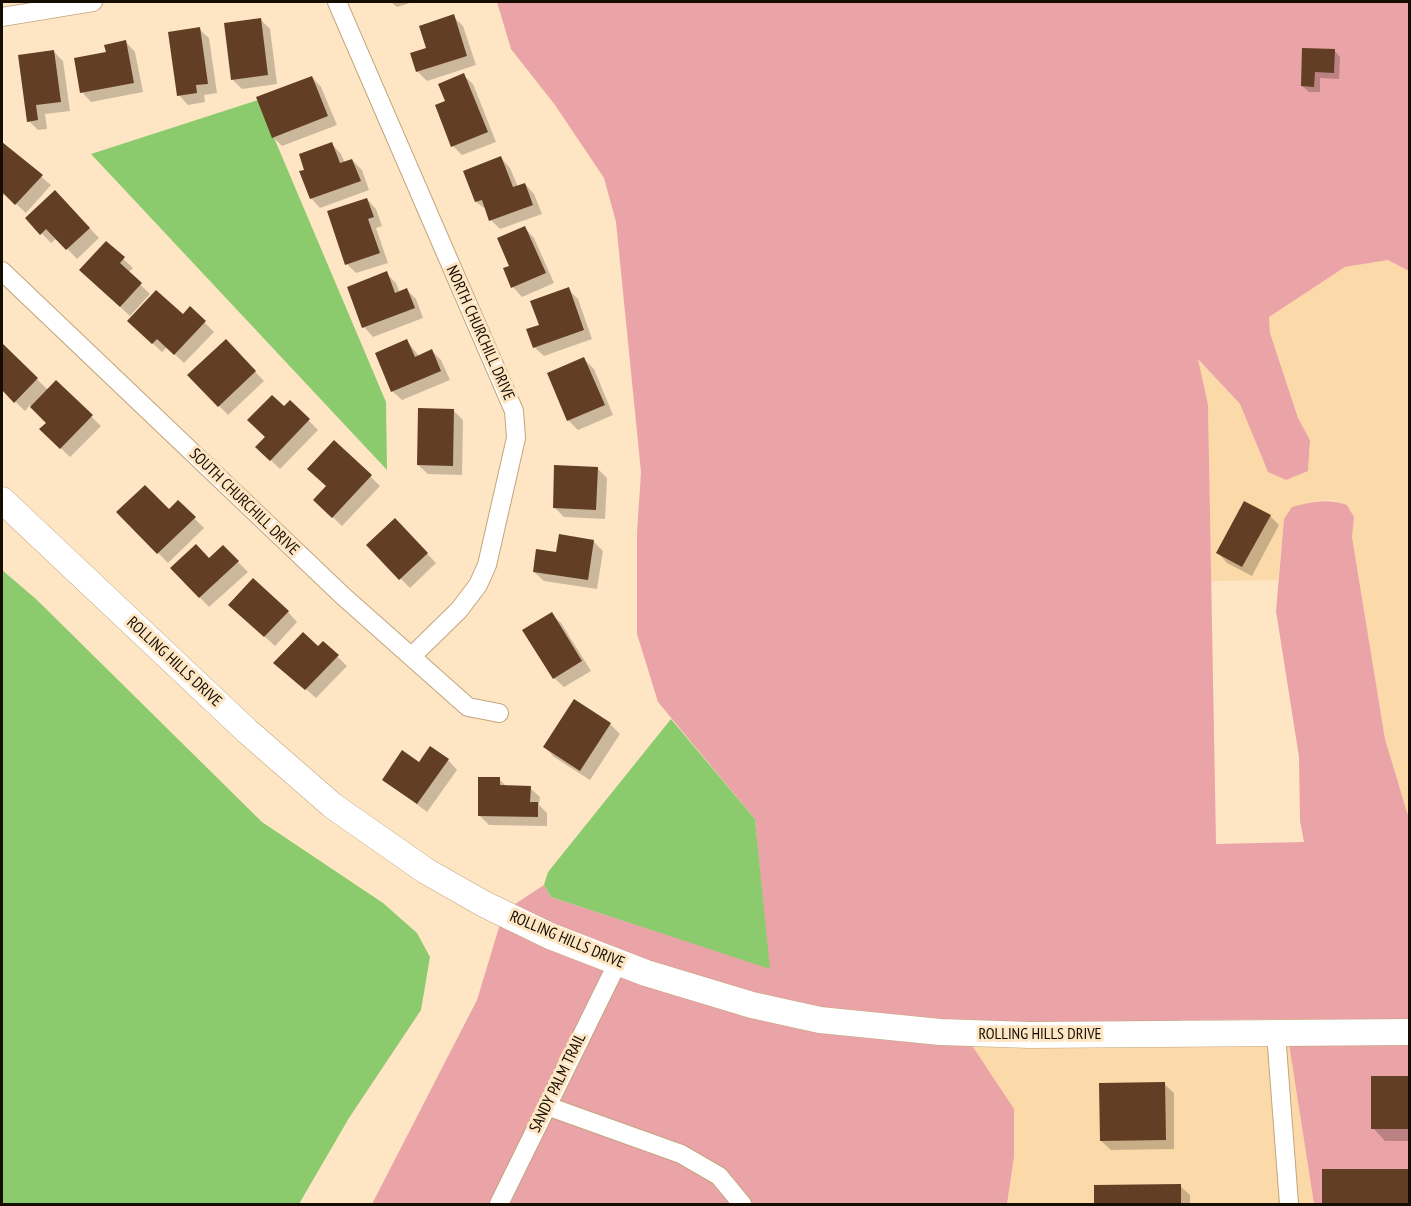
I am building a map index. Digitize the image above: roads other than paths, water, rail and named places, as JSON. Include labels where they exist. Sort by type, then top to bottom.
[{"type":"street","points":[[2,17],[93,2]]},
{"type":"street","name":"NORTH CHURCHILL DRIVE","points":[[337,2],[514,411],[516,438],[487,565],[478,585],[459,610],[412,656]]},
{"type":"street","name":"SOUTH CHURCHILL DRIVE","points":[[2,271],[342,596],[468,707],[499,713]]},
{"type":"street","name":"ROLLING HILLS DRIVE","points":[[2,500],[247,730],[333,806],[426,871],[484,904],[550,936],[618,962],[691,988],[752,1005],[820,1020],[940,1032],[1030,1035],[1410,1032]]},
{"type":"street","name":"SANDY PALM TRAIL","points":[[499,1204],[618,962]]},
{"type":"street","points":[[1276,1032],[1289,1204]]},
{"type":"street","points":[[547,1106],[681,1154],[719,1176],[742,1204]]}]
